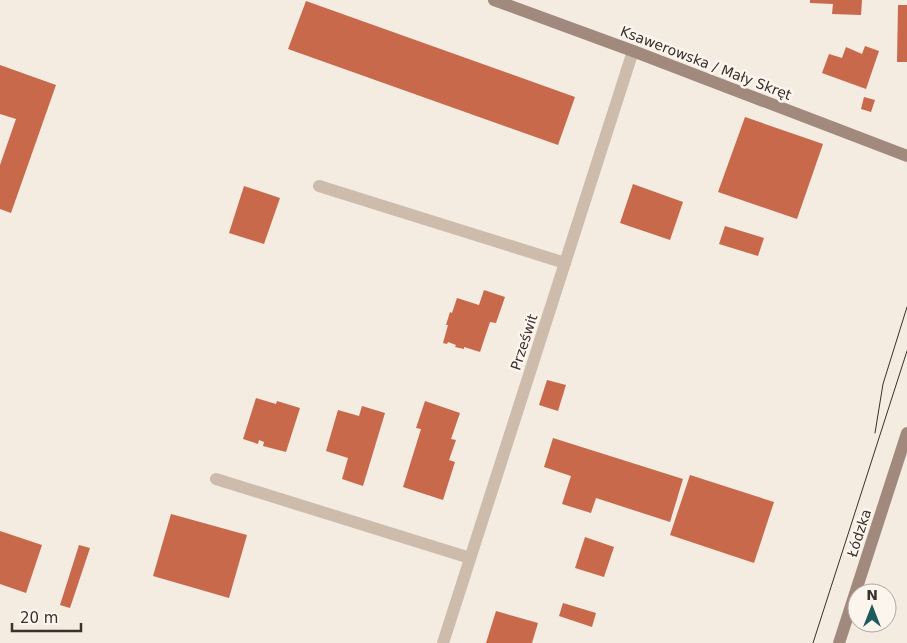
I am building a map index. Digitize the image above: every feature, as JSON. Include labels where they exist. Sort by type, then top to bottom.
[{"type":"street","name":"Ksawerowska / Mały Skręt","points":[[494,0],[633,50],[907,156]]},
{"type":"street","name":"Prześwit","points":[[443,643],[633,50]]},
{"type":"street","points":[[319,186],[565,263]]},
{"type":"street","name":"Łódzka","points":[[839,643],[907,433]]},
{"type":"street","points":[[216,479],[470,558]]},
{"type":"building","points":[[810,0],[862,0],[861,15],[832,14],[833,4],[810,3]]},
{"type":"building","points":[[306,1],[575,97],[558,145],[288,49]]},
{"type":"building","points":[[898,5],[907,5],[907,62],[897,62]]},
{"type":"building","points":[[865,46],[879,51],[866,89],[822,73],[829,54],[842,58],[846,47],[862,54]]},
{"type":"building","points":[[0,65],[56,85],[11,213],[0,209],[0,165],[16,119],[0,114]]},
{"type":"building","points":[[864,97],[875,100],[871,112],[861,109]]},
{"type":"building","points":[[745,117],[823,144],[797,219],[718,192]]},
{"type":"building","points":[[633,184],[683,202],[670,240],[620,223]]},
{"type":"building","points":[[244,186],[280,198],[264,244],[229,233]]},
{"type":"building","points":[[725,226],[764,238],[758,256],[719,244]]},
{"type":"building","points":[[484,290],[505,297],[496,323],[490,322],[480,352],[464,347],[464,349],[455,347],[456,345],[448,342],[447,344],[443,343],[450,312],[452,313],[457,298],[479,305]]},
{"type":"building","points":[[547,380],[566,385],[558,411],[539,405]]},
{"type":"building","points":[[256,398],[276,404],[277,401],[300,408],[286,452],[263,446],[264,442],[259,440],[258,444],[243,439]]},
{"type":"building","points":[[425,401],[460,413],[451,439],[456,440],[449,460],[455,462],[443,500],[403,487],[421,429],[416,428]]},
{"type":"building","points":[[362,406],[385,413],[363,486],[342,479],[348,458],[326,451],[338,410],[359,416]]},
{"type":"building","points":[[553,438],[683,479],[670,522],[596,498],[591,513],[562,504],[571,476],[544,467]]},
{"type":"building","points":[[690,475],[774,502],[754,563],[670,535]]},
{"type":"building","points":[[171,514],[247,535],[229,598],[153,576]]},
{"type":"building","points":[[0,531],[42,545],[26,593],[0,584]]},
{"type":"building","points":[[585,537],[614,547],[604,577],[575,568]]},
{"type":"building","points":[[79,545],[90,548],[70,608],[60,605]]},
{"type":"building","points":[[563,603],[596,613],[592,627],[559,616]]},
{"type":"building","points":[[496,611],[538,623],[532,643],[486,643]]},
{"type":"tram line","points":[[875,433],[883,384],[907,307]]},
{"type":"tram line","points":[[813,643],[907,351]]}]
